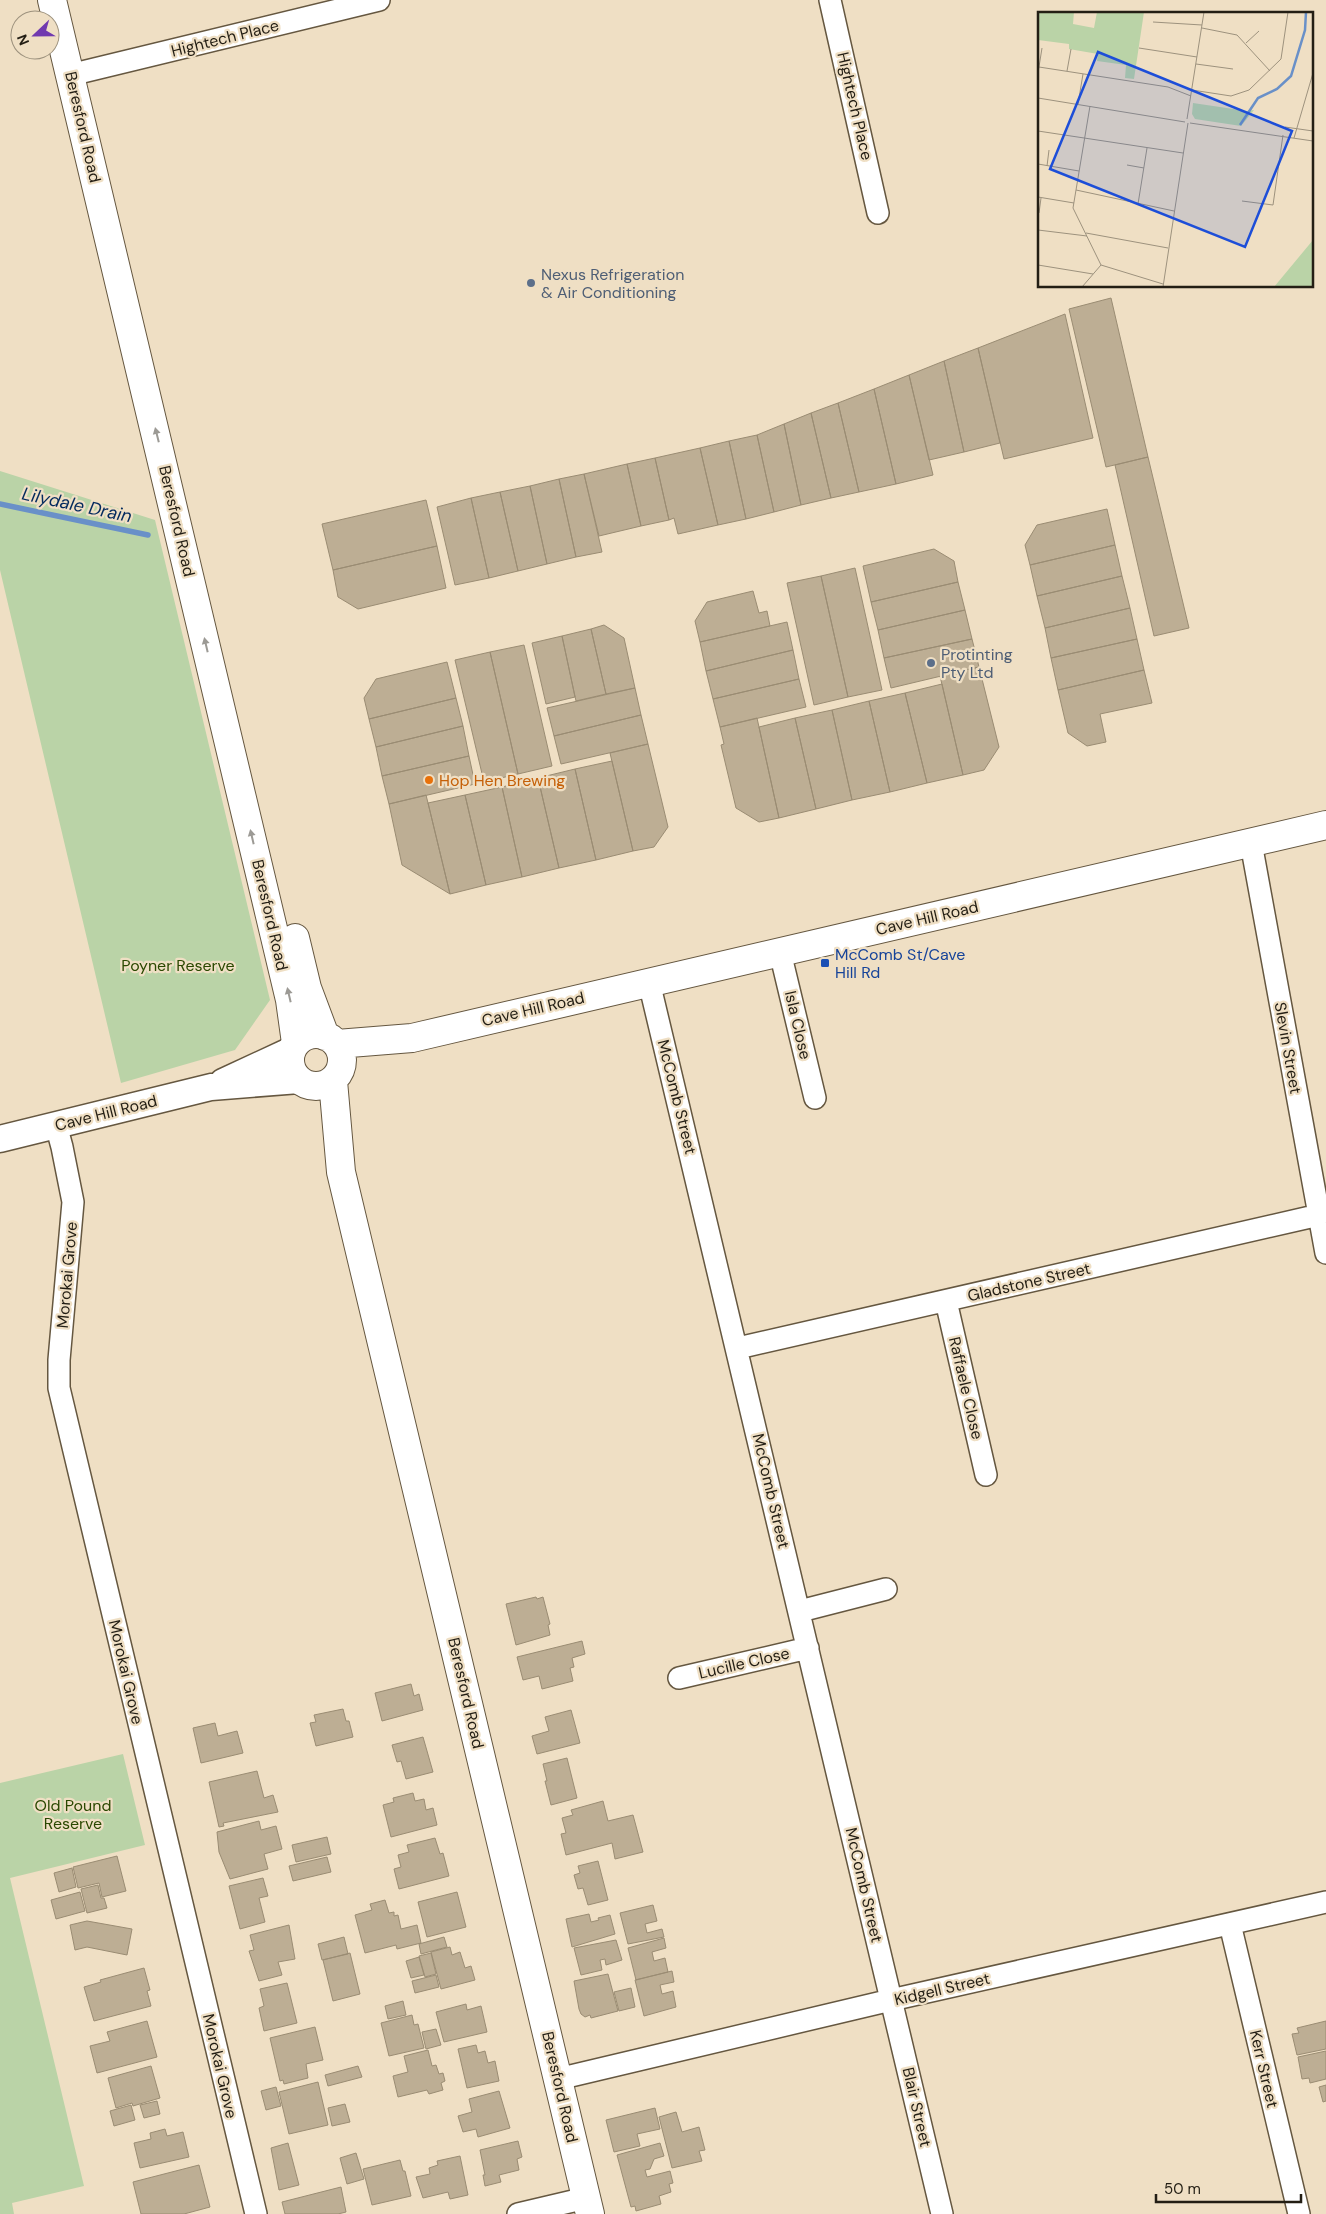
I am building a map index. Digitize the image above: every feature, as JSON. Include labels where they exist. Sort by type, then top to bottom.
[{"type":"main road","name":"Beresford Road","points":[[52,0],[80,73],[307,988],[331,1040]]},
{"type":"main road","name":"Beresford Road","points":[[72,0],[80,73],[290,1000],[294,1047]]},
{"type":"main road","name":"Cave Hill Road","points":[[331,1040],[412,1038],[1326,825]]},
{"type":"main road","points":[[310,1035],[331,1040],[343,1059],[336,1078],[320,1087],[302,1082],[291,1066],[294,1047],[310,1035]]},
{"type":"main road","name":"Cave Hill Road","points":[[336,1078],[412,1038]]},
{"type":"main road","name":"Beresford Road","points":[[336,1078],[341,1172]]},
{"type":"main road","name":"Beresford Road","points":[[302,1082],[341,1172],[588,2206]]},
{"type":"street","name":"Hightech Place","points":[[80,73],[379,0]]},
{"type":"street","name":"Hightech Place","points":[[830,0],[878,213]]},
{"type":"street","name":"Slevin Street","points":[[1251,843],[1326,1252]]},
{"type":"street","name":"Isla Close","points":[[780,952],[815,1098]]},
{"type":"street","name":"McComb Street","points":[[650,982],[891,2000]]},
{"type":"street","name":"Cave Hill Road","points":[[211,1087],[294,1047]]},
{"type":"street","name":"Cave Hill Road","points":[[0,1139],[211,1087],[302,1082]]},
{"type":"street","name":"Morokai Grove","points":[[56,1125],[73,1202],[59,1360],[59,1388],[256,2214]]},
{"type":"street","name":"Gladstone Street","points":[[738,1348],[1320,1215]]},
{"type":"street","name":"Raffaele Close","points":[[946,1301],[986,1475]]},
{"type":"street","points":[[800,1611],[886,1589]]},
{"type":"street","name":"Lucille Close","points":[[680,1678],[808,1648]]},
{"type":"street","name":"Kidgell Street","points":[[558,2079],[891,2000],[1326,1902]]},
{"type":"street","name":"Kerr Street","points":[[1230,1924],[1299,2214]]},
{"type":"street","name":"Blair Street","points":[[891,2000],[942,2214]]},
{"type":"street","points":[[518,2214],[588,2206]]},
{"type":"green space","name":"Poyner Reserve","points":[[0,471],[155,520],[270,1000],[235,1050],[121,1083],[0,570]]},
{"type":"green space","name":"Old Pound Reserve","points":[[123,1754],[145,1845],[10,1878],[84,2186],[12,2203],[14,2214],[0,2214],[0,1783]]},
{"type":"building","points":[[1111,298],[1148,457],[1106,467],[1069,309]]},
{"type":"building","points":[[1065,314],[1093,438],[1004,459],[978,348]]},
{"type":"building","points":[[978,348],[1000,443],[964,452],[944,361]]},
{"type":"building","points":[[944,361],[964,452],[929,460],[909,375]]},
{"type":"building","points":[[909,375],[933,475],[896,484],[874,389]]},
{"type":"building","points":[[874,389],[896,484],[859,492],[838,403]]},
{"type":"building","points":[[838,403],[859,492],[831,498],[811,413]]},
{"type":"building","points":[[811,413],[831,498],[801,505],[784,424]]},
{"type":"building","points":[[784,424],[801,505],[774,512],[757,435]]},
{"type":"building","points":[[757,435],[774,512],[746,519],[729,441]]},
{"type":"building","points":[[729,441],[746,519],[718,525],[700,448]]},
{"type":"building","points":[[700,448],[718,525],[678,534],[674,518],[669,520],[655,458]]},
{"type":"building","points":[[1148,457],[1189,628],[1154,636],[1115,465]]},
{"type":"building","points":[[655,458],[669,520],[641,526],[627,464]]},
{"type":"building","points":[[627,464],[641,526],[599,536],[584,474]]},
{"type":"building","points":[[584,474],[602,552],[576,557],[559,479]]},
{"type":"building","points":[[559,479],[576,557],[547,564],[530,486]]},
{"type":"building","points":[[530,486],[547,564],[518,571],[500,492]]},
{"type":"building","points":[[500,492],[518,571],[489,578],[471,498]]},
{"type":"building","points":[[471,498],[489,578],[455,585],[437,507]]},
{"type":"building","points":[[426,500],[437,546],[333,570],[322,524]]},
{"type":"building","points":[[1107,509],[1115,545],[1030,565],[1025,545],[1037,525]]},
{"type":"building","points":[[1115,545],[1122,576],[1037,596],[1030,565]]},
{"type":"building","points":[[437,546],[446,588],[358,609],[338,597],[333,570]]},
{"type":"building","points":[[934,549],[954,561],[958,582],[871,602],[863,566]]},
{"type":"building","points":[[855,568],[882,690],[848,697],[821,576]]},
{"type":"building","points":[[821,576],[848,697],[814,705],[787,583]]},
{"type":"building","points":[[1122,576],[1130,608],[1045,628],[1037,596]]},
{"type":"building","points":[[958,582],[965,610],[878,630],[871,602]]},
{"type":"building","points":[[753,591],[759,613],[767,611],[770,626],[700,642],[695,621],[707,602]]},
{"type":"building","points":[[1130,608],[1137,639],[1051,658],[1045,628]]},
{"type":"building","points":[[965,610],[972,639],[884,658],[878,630]]},
{"type":"building","points":[[787,622],[793,650],[706,671],[700,642]]},
{"type":"building","points":[[604,625],[624,638],[635,688],[606,694],[591,629]]},
{"type":"building","points":[[591,629],[606,694],[576,701],[562,636]]},
{"type":"building","points":[[562,636],[575,697],[546,704],[532,643]]},
{"type":"building","name":"Protinting Pty Ltd","points":[[972,639],[979,667],[891,688],[884,658]]},
{"type":"building","points":[[1137,639],[1144,670],[1058,690],[1051,658]]},
{"type":"building","points":[[524,645],[552,766],[518,774],[490,652]]},
{"type":"building","points":[[793,650],[799,679],[713,699],[706,671]]},
{"type":"building","points":[[490,652],[518,774],[484,782],[455,660]]},
{"type":"building","points":[[447,662],[456,698],[369,719],[364,698],[376,679]]},
{"type":"building","points":[[979,667],[999,747],[984,770],[963,775],[940,676]]},
{"type":"building","points":[[1144,670],[1152,703],[1100,714],[1106,742],[1087,746],[1068,733],[1058,690]]},
{"type":"building","points":[[799,679],[806,707],[720,727],[713,699]]},
{"type":"building","points":[[942,684],[963,775],[927,783],[905,693]]},
{"type":"building","points":[[635,688],[641,715],[554,736],[547,708]]},
{"type":"building","points":[[905,693],[927,783],[890,792],[869,701]]},
{"type":"building","points":[[456,698],[463,726],[376,747],[369,719]]},
{"type":"building","points":[[869,701],[890,792],[852,800],[832,710]]},
{"type":"building","points":[[832,710],[852,800],[816,809],[795,718]]},
{"type":"building","points":[[641,715],[648,744],[561,764],[554,736]]},
{"type":"building","points":[[757,718],[779,818],[759,822],[736,808],[721,745],[724,744],[720,727]]},
{"type":"building","points":[[795,718],[816,809],[779,818],[759,727]]},
{"type":"building","points":[[463,726],[469,756],[382,776],[376,747]]},
{"type":"building","points":[[648,744],[668,827],[654,847],[633,851],[610,753]]},
{"type":"building","name":"Hop Hen Brewing","points":[[469,756],[475,784],[389,804],[382,776]]},
{"type":"building","points":[[612,761],[633,851],[596,860],[575,769]]},
{"type":"building","points":[[575,769],[596,860],[559,868],[538,778]]},
{"type":"building","points":[[538,778],[559,868],[522,877],[502,787]]},
{"type":"building","points":[[502,787],[522,877],[486,885],[465,795]]},
{"type":"building","points":[[426,795],[450,894],[402,865],[389,804]]},
{"type":"building","points":[[465,795],[486,885],[450,894],[428,803]]},
{"type":"building","points":[[536,1597],[537,1599],[543,1597],[550,1624],[548,1625],[550,1635],[516,1645],[506,1604]]},
{"type":"building","points":[[582,1641],[585,1654],[572,1658],[574,1667],[570,1668],[573,1681],[542,1689],[539,1676],[523,1680],[517,1657]]},
{"type":"building","points":[[411,1684],[414,1696],[419,1694],[423,1710],[382,1721],[375,1693]]},
{"type":"building","points":[[343,1709],[346,1721],[349,1721],[353,1737],[316,1746],[310,1723],[316,1722],[314,1715]]},
{"type":"building","points":[[571,1710],[580,1743],[537,1754],[532,1736],[549,1731],[545,1717]]},
{"type":"building","points":[[215,1723],[218,1736],[237,1731],[243,1753],[201,1763],[193,1728]]},
{"type":"building","points":[[423,1737],[433,1772],[406,1779],[401,1761],[397,1762],[392,1745]]},
{"type":"building","points":[[567,1758],[577,1798],[551,1805],[543,1764]]},
{"type":"building","points":[[257,1771],[264,1798],[273,1795],[278,1812],[223,1823],[224,1826],[219,1827],[209,1782]]},
{"type":"building","points":[[413,1793],[415,1801],[424,1799],[426,1810],[433,1808],[437,1825],[391,1837],[383,1805],[394,1802],[393,1798]]},
{"type":"building","points":[[603,1801],[608,1821],[633,1815],[643,1852],[615,1859],[612,1843],[566,1855],[561,1834],[566,1833],[562,1818],[573,1815],[571,1810]]},
{"type":"building","points":[[259,1821],[261,1830],[276,1826],[282,1849],[264,1854],[268,1869],[230,1879],[219,1852],[217,1832]]},
{"type":"building","points":[[327,1837],[331,1854],[296,1862],[292,1845]]},
{"type":"building","points":[[435,1838],[440,1854],[443,1853],[449,1876],[399,1889],[394,1869],[401,1867],[398,1855],[409,1852],[407,1845]]},
{"type":"building","points":[[117,1856],[126,1891],[102,1897],[99,1883],[78,1888],[73,1867]]},
{"type":"building","points":[[327,1857],[331,1872],[293,1881],[289,1866]]},
{"type":"building","points":[[598,1861],[608,1900],[588,1905],[583,1888],[578,1889],[574,1875],[580,1873],[578,1866]]},
{"type":"building","points":[[72,1868],[76,1887],[59,1892],[54,1873]]},
{"type":"building","points":[[263,1878],[268,1896],[259,1898],[265,1922],[240,1929],[229,1886]]},
{"type":"building","points":[[98,1885],[101,1898],[104,1898],[107,1908],[87,1913],[81,1889]]},
{"type":"building","points":[[80,1892],[85,1911],[56,1919],[51,1900]]},
{"type":"building","points":[[457,1892],[466,1927],[427,1937],[418,1902]]},
{"type":"building","points":[[385,1900],[389,1913],[394,1912],[394,1916],[398,1915],[401,1929],[417,1925],[421,1943],[397,1949],[396,1945],[365,1953],[355,1915],[372,1910],[370,1904]]},
{"type":"building","points":[[653,1905],[657,1921],[645,1924],[647,1933],[662,1929],[664,1937],[628,1944],[620,1913]]},
{"type":"building","points":[[589,1914],[591,1922],[610,1915],[615,1934],[572,1947],[566,1919]]},
{"type":"building","points":[[87,1921],[132,1929],[127,1955],[87,1947],[75,1950],[70,1925]]},
{"type":"building","points":[[289,1925],[295,1959],[278,1962],[282,1975],[259,1981],[249,1951],[254,1950],[250,1935]]},
{"type":"building","points":[[344,1937],[348,1954],[322,1960],[318,1944]]},
{"type":"building","points":[[444,1937],[447,1947],[421,1954],[419,1944]]},
{"type":"building","points":[[664,1938],[666,1948],[652,1952],[654,1961],[665,1958],[668,1972],[636,1980],[628,1948]]},
{"type":"building","points":[[616,1940],[622,1960],[606,1965],[605,1959],[600,1960],[602,1970],[581,1975],[574,1948]]},
{"type":"building","points":[[450,1947],[452,1955],[460,1952],[465,1968],[471,1966],[475,1980],[441,1989],[431,1952]]},
{"type":"building","points":[[350,1953],[360,1994],[333,2001],[323,1960]]},
{"type":"building","points":[[431,1953],[436,1974],[425,1977],[419,1956]]},
{"type":"building","points":[[419,1957],[424,1975],[411,1978],[406,1961]]},
{"type":"building","points":[[144,1968],[150,1990],[147,1991],[151,2006],[94,2021],[84,1987],[101,1982],[100,1980]]},
{"type":"building","points":[[672,1971],[674,1982],[660,1985],[662,1994],[673,1991],[676,2007],[644,2016],[635,1980]]},
{"type":"building","points":[[608,1974],[618,2011],[591,2018],[590,2015],[585,2017],[579,2009],[574,1981]]},
{"type":"building","points":[[436,1975],[439,1987],[415,1993],[412,1981]]},
{"type":"building","points":[[287,1983],[297,2023],[264,2031],[259,2008],[264,2006],[260,1989]]},
{"type":"building","points":[[631,1988],[635,2007],[619,2011],[614,1992]]},
{"type":"building","points":[[403,2001],[406,2015],[388,2019],[385,2006]]},
{"type":"building","points":[[466,2004],[467,2010],[481,2006],[487,2032],[444,2042],[436,2012]]},
{"type":"building","points":[[412,2015],[414,2025],[418,2024],[424,2048],[389,2056],[381,2023]]},
{"type":"building","points":[[147,2021],[157,2057],[97,2073],[90,2046],[110,2041],[107,2032]]},
{"type":"building","points":[[1326,2021],[1326,2049],[1297,2055],[1292,2034],[1299,2033],[1297,2028]]},
{"type":"building","points":[[315,2027],[323,2060],[306,2064],[308,2078],[284,2084],[283,2080],[280,2081],[270,2038]]},
{"type":"building","points":[[436,2029],[441,2045],[426,2049],[422,2032]]},
{"type":"building","points":[[476,2045],[478,2053],[485,2051],[488,2063],[495,2061],[499,2081],[467,2088],[458,2049]]},
{"type":"building","points":[[428,2050],[432,2066],[436,2065],[439,2074],[443,2073],[445,2081],[441,2083],[443,2090],[429,2094],[427,2090],[398,2097],[393,2076],[408,2072],[404,2056]]},
{"type":"building","points":[[1326,2051],[1326,2079],[1310,2083],[1309,2078],[1302,2079],[1298,2057]]},
{"type":"building","points":[[151,2066],[160,2098],[133,2106],[132,2103],[116,2108],[108,2078]]},
{"type":"building","points":[[358,2066],[362,2077],[328,2086],[325,2075]]},
{"type":"building","points":[[318,2082],[328,2125],[289,2134],[279,2092]]},
{"type":"building","points":[[1326,2085],[1326,2101],[1323,2102],[1319,2087]]},
{"type":"building","points":[[276,2087],[281,2106],[266,2110],[261,2091]]},
{"type":"building","points":[[499,2091],[510,2128],[478,2137],[476,2129],[463,2132],[458,2116],[472,2112],[469,2099]]},
{"type":"building","points":[[157,2101],[160,2114],[144,2118],[140,2105]]},
{"type":"building","points":[[345,2104],[350,2122],[332,2126],[328,2108]]},
{"type":"building","points":[[131,2105],[135,2120],[114,2126],[110,2111]]},
{"type":"building","points":[[655,2108],[660,2129],[637,2134],[640,2146],[614,2152],[606,2120]]},
{"type":"building","points":[[676,2112],[682,2132],[699,2127],[705,2150],[699,2151],[702,2161],[672,2168],[659,2117]]},
{"type":"building","points":[[165,2129],[167,2136],[183,2132],[189,2157],[140,2168],[134,2143],[151,2139],[150,2133]]},
{"type":"building","points":[[518,2141],[522,2157],[517,2159],[519,2170],[499,2175],[501,2182],[485,2186],[483,2175],[485,2175],[480,2150]]},
{"type":"building","points":[[288,2143],[299,2185],[279,2190],[271,2148]]},
{"type":"building","points":[[660,2143],[664,2156],[654,2159],[650,2169],[645,2170],[647,2177],[670,2171],[673,2183],[669,2184],[671,2192],[659,2196],[661,2204],[636,2211],[635,2206],[631,2207],[617,2155]]},
{"type":"building","points":[[356,2153],[364,2179],[347,2184],[340,2158]]},
{"type":"building","points":[[460,2156],[468,2195],[450,2199],[448,2192],[423,2198],[416,2177],[430,2174],[429,2168],[438,2165],[437,2161]]},
{"type":"building","points":[[400,2160],[403,2171],[405,2171],[411,2196],[372,2205],[363,2169]]},
{"type":"building","points":[[199,2165],[210,2207],[184,2214],[141,2214],[133,2182]]},
{"type":"building","points":[[341,2187],[346,2212],[338,2214],[285,2214],[282,2202]]},
{"type":"waterway","name":"Lilydale Drain","points":[[0,504],[148,535]]},
{"type":"place","name":"Nexus Refrigeration & Air Conditioning","points":[[531,283]]},
{"type":"place","name":"Protinting Pty Ltd","points":[[931,663]]},
{"type":"place","name":"Hop Hen Brewing","points":[[429,780]]},
{"type":"place","name":"McComb St/Cave Hill Rd","points":[[825,963]]}]
